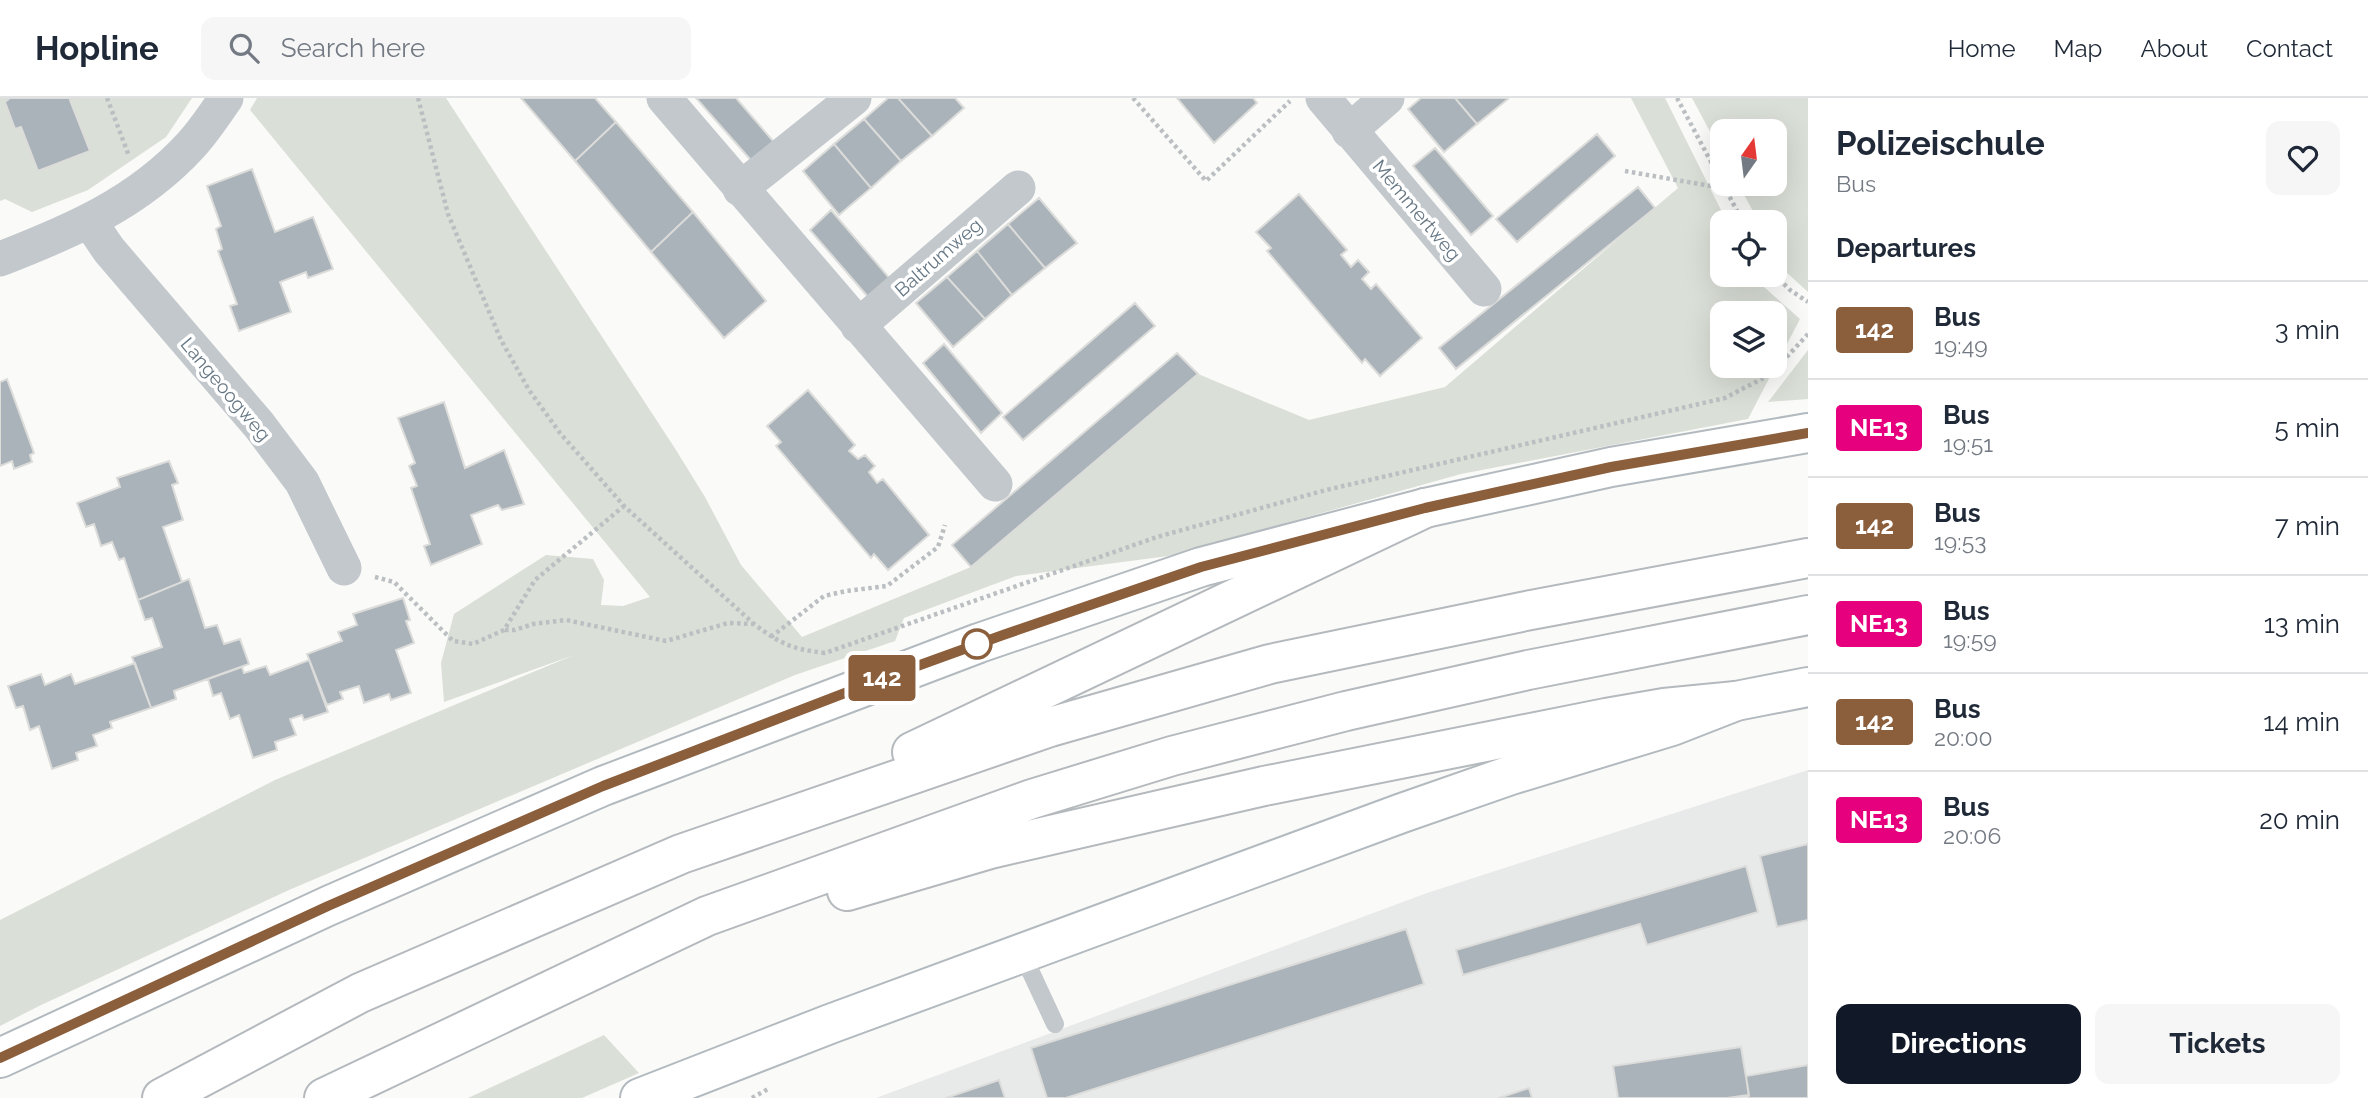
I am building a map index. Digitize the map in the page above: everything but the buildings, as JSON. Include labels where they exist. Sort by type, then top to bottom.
[{"type":"main road","points":[[0,1058],[328,906],[603,786],[967,648],[1201,567],[1425,508],[1611,467],[1808,433]]},
{"type":"main road","points":[[740,833],[1425,508]]},
{"type":"main road","points":[[162,1098],[360,993],[681,854],[1050,727],[1270,664],[1539,608],[1808,558]]},
{"type":"main road","points":[[324,1098],[707,916],[1032,799],[1172,756],[1346,711],[1515,673],[1808,615]]},
{"type":"main road","points":[[707,916],[815,899],[990,849],[1265,786],[1606,718],[1664,708],[1736,701],[1808,687]]},
{"type":"main road","points":[[640,1098],[1402,813],[1511,775],[1672,726],[1736,701]]},
{"type":"street","points":[[0,259],[90,222],[142,191],[192,145],[226,98]]},
{"type":"street","points":[[664,98],[995,484]]},
{"type":"street","points":[[740,189],[854,98]]},
{"type":"street","name":"Memmertweg","points":[[1323,98],[1484,289]]},
{"type":"street","points":[[1349,131],[1387,98]]},
{"type":"street","name":"Baltrumweg","points":[[858,326],[1017,188]]},
{"type":"street","name":"Langeoogweg","points":[[90,222],[109,250],[259,425],[302,482],[344,568]]},
{"type":"lane","points":[[1022,953],[1055,1024]]},
{"type":"path","points":[[107,98],[142,191]]},
{"type":"path","points":[[418,98],[448,214],[501,340],[529,390],[560,433],[624,506],[754,624],[771,637],[824,596],[887,586],[938,547],[945,525]]},
{"type":"path","points":[[1133,98],[1206,181],[1293,98]]},
{"type":"path","points":[[1677,98],[1710,163]]},
{"type":"path","points":[[1625,171],[1710,186]]},
{"type":"path","points":[[1787,287],[1808,302]]},
{"type":"path","points":[[504,630],[535,580],[624,506]]},
{"type":"path","points":[[344,568],[394,582],[453,640],[472,644],[504,630],[566,620],[666,641],[728,623],[754,624]]},
{"type":"shaded area","points":[[0,98],[192,98],[166,137],[88,190],[32,212],[5,199],[0,201]]},
{"type":"shaded area","points":[[257,98],[446,98],[676,450],[705,497],[741,565],[802,637],[971,567],[1198,374],[1309,420],[1445,387],[1678,188],[1631,98],[1665,98],[1710,188],[1710,196],[1714,196],[1721,210],[1710,210],[1710,287],[1764,287],[1780,301],[1710,301],[1710,378],[1769,378],[1748,419],[1461,474],[1168,556],[1016,576],[904,618],[895,641],[795,675],[289,890],[0,1026],[0,920],[275,780],[574,655],[444,702],[441,663],[454,614],[546,555],[593,559],[604,580],[601,605],[623,606],[650,597],[250,110]]},
{"type":"shaded area","points":[[1692,98],[1808,98],[1808,292],[1787,273],[1787,210],[1752,210],[1745,196],[1787,196],[1787,119],[1710,119],[1710,132]]},
{"type":"shaded area","points":[[1787,307],[1800,319],[1787,344]]},
{"type":"shaded area","points":[[1808,350],[1808,399],[1768,402]]},
{"type":"shaded area","points":[[1808,770],[1808,1098],[876,1098],[1427,893]]},
{"type":"shaded area","points":[[604,1035],[639,1073],[582,1098],[468,1098]]},
{"type":"bus line","name":"142","points":[[0,1058],[328,906],[603,786],[1003,635],[1201,567],[1425,508],[1611,467],[1808,433]]}]
